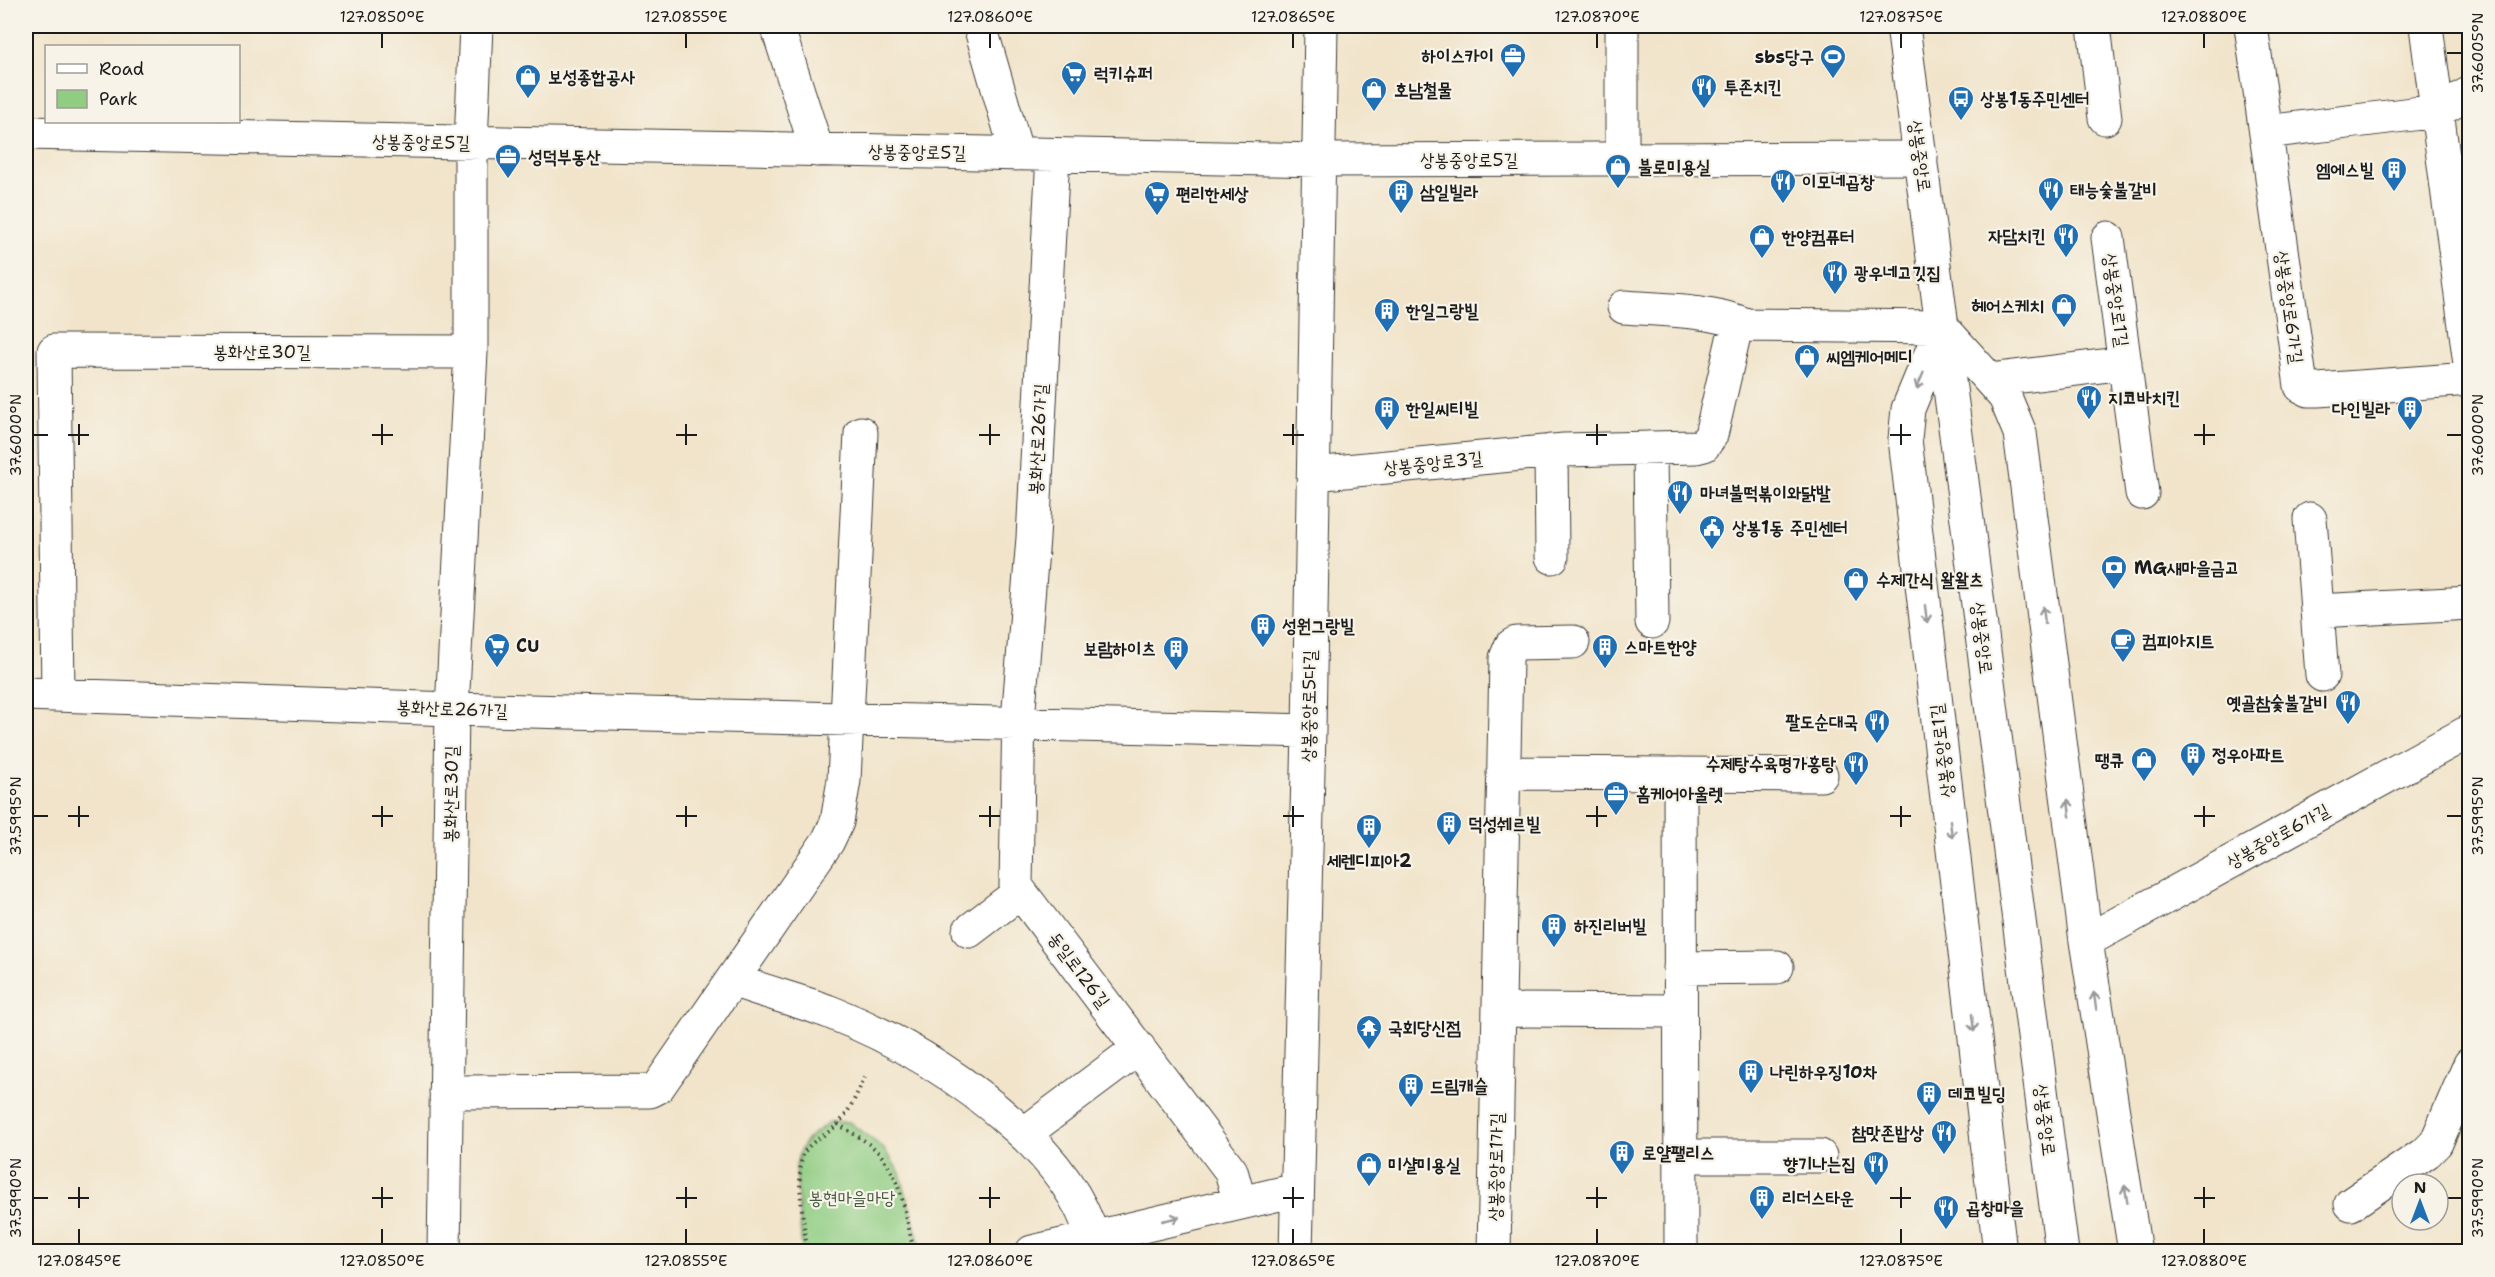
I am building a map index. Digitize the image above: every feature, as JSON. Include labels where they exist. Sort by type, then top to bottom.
[{"type":"street","name":"봉화산로30길","points":[[444,1251],[452,709],[471,352],[471,143],[476,26]]},
{"type":"street","points":[[777,26],[817,150]]},
{"type":"street","points":[[980,26],[1017,154]]},
{"type":"street","name":"상봉중앙로5다길","points":[[1296,1251],[1309,731],[1321,26]]},
{"type":"street","points":[[1623,26],[1623,159]]},
{"type":"street","name":"상봉중앙로","points":[[1903,26],[2062,1251]]},
{"type":"street","points":[[2094,26],[2105,118]]},
{"type":"street","name":"상봉중앙로6가길","points":[[2251,26],[2301,386],[2309,390],[2318,390],[2469,379]]},
{"type":"street","points":[[2427,26],[2469,364]]},
{"type":"street","points":[[2266,132],[2437,111],[2469,93]]},
{"type":"street","name":"상봉중앙로5길","points":[[26,133],[1318,160],[1921,158]]},
{"type":"street","name":"봉화산로26가길","points":[[1019,724],[1033,538],[1053,154]]},
{"type":"street","name":"상봉중앙로1길","points":[[2108,238],[2142,493]]},
{"type":"street","points":[[1624,307],[1698,312],[1732,319],[1747,325],[1942,327],[2005,396],[2014,412],[2020,433],[2086,941],[2135,1251]]},
{"type":"street","name":"상봉중앙로3길","points":[[1314,474],[1551,452],[1696,447],[1706,442],[1712,431],[1734,335],[1739,327],[1747,325]]},
{"type":"street","name":"상봉중앙로1길","points":[[1942,327],[1908,409],[1905,439],[2000,1251]]},
{"type":"street","name":"봉화산로30길","points":[[58,695],[54,351],[471,352]]},
{"type":"street","name":"상봉중앙로1길","points":[[1990,380],[2125,363]]},
{"type":"street","points":[[446,1092],[650,1091],[658,1087],[828,841],[837,822],[844,780],[861,433]]},
{"type":"street","points":[[1650,448],[1652,622]]},
{"type":"street","points":[[1551,452],[1552,557]]},
{"type":"street","points":[[2310,519],[2322,675]]},
{"type":"street","points":[[2317,611],[2469,603]]},
{"type":"street","name":"상봉중앙로1가길","points":[[1494,1251],[1503,773],[1508,651],[1516,643],[1573,642]]},
{"type":"street","name":"봉화산로26가길","points":[[26,694],[452,709],[1309,731]]},
{"type":"street","name":"동일로126길","points":[[1019,724],[1015,879],[1020,893],[1231,1171],[1240,1203]]},
{"type":"street","name":"상봉중앙로6가길","points":[[2086,941],[2469,731]]},
{"type":"street","points":[[1503,773],[1821,775]]},
{"type":"street","points":[[1680,774],[1681,1251]]},
{"type":"street","points":[[969,931],[1020,893]]},
{"type":"street","points":[[1680,968],[1777,967]]},
{"type":"street","points":[[732,980],[828,1012],[921,1055],[951,1074],[987,1100],[1040,1148],[1072,1189],[1086,1214],[1113,1240]]},
{"type":"street","points":[[1499,1010],[1680,1011]]},
{"type":"street","points":[[1024,1134],[1138,1048]]},
{"type":"street","points":[[2351,1204],[2427,1152],[2436,1143],[2469,1064]]},
{"type":"street","points":[[1681,1156],[1820,1156]]},
{"type":"street","points":[[1032,1251],[1113,1240],[1240,1203],[1296,1190]]},
{"type":"path","points":[[807,1251],[801,1164],[808,1148],[838,1124],[846,1114],[885,1038]]},
{"type":"path","points":[[838,1124],[876,1150],[885,1160],[899,1189],[914,1251]]},
{"type":"green space","name":"봉현마을마당","points":[[829,1122],[849,1122],[883,1148],[900,1173],[922,1251],[802,1251],[796,1167],[803,1145]]},
{"type":"place","name":"하이스카이","points":[[1513,79]]},
{"type":"place","name":"sbs당구","points":[[1833,80]]},
{"type":"place","name":"럭키슈퍼","points":[[1074,97]]},
{"type":"place","name":"보성종합공사","points":[[528,100]]},
{"type":"place","name":"투존치킨","points":[[1704,110]]},
{"type":"place","name":"호남철물","points":[[1374,113]]},
{"type":"place","name":"상봉1동주민센터","points":[[1961,122]]},
{"type":"place","name":"성덕부동산","points":[[508,180]]},
{"type":"place","name":"불로미용실","points":[[1618,190]]},
{"type":"place","name":"엠에스빌","points":[[2394,193]]},
{"type":"place","name":"이모네곱창","points":[[1783,205]]},
{"type":"place","name":"태능숯불갈비","points":[[2051,213]]},
{"type":"place","name":"삼일빌라","points":[[1401,215]]},
{"type":"place","name":"편리한세상","points":[[1157,217]]},
{"type":"place","name":"자담치킨","points":[[2066,259]]},
{"type":"place","name":"한양컴퓨터","points":[[1762,260]]},
{"type":"place","name":"광우네고깃집","points":[[1835,296]]},
{"type":"place","name":"헤어스케치","points":[[2064,329]]},
{"type":"place","name":"한일그랑빌","points":[[1387,334]]},
{"type":"place","name":"씨엠케어메디","points":[[1807,380]]},
{"type":"place","name":"지코바치킨","points":[[2089,421]]},
{"type":"place","name":"한일씨티빌","points":[[1387,432]]},
{"type":"place","name":"다인빌라","points":[[2410,432]]},
{"type":"place","name":"마녀불떡볶이와닭발","points":[[1680,516]]},
{"type":"place","name":"상봉1동 주민센터","points":[[1712,551]]},
{"type":"place","name":"MG새마을금고","points":[[2114,591]]},
{"type":"place","name":"수제간식 왈왈츠","points":[[1856,603]]},
{"type":"place","name":"성원그랑빌","points":[[1263,649]]},
{"type":"place","name":"컴피아지트","points":[[2123,664]]},
{"type":"place","name":"CU","points":[[497,669]]},
{"type":"place","name":"스마트한양","points":[[1605,670]]},
{"type":"place","name":"보람하이츠","points":[[1176,672]]},
{"type":"place","name":"옛골참숯불갈비","points":[[2348,726]]},
{"type":"place","name":"팔도순대국","points":[[1877,745]]},
{"type":"place","name":"정우아파트","points":[[2193,778]]},
{"type":"place","name":"땡큐","points":[[2144,783]]},
{"type":"place","name":"수제탕수육명가홍탕","points":[[1856,787]]},
{"type":"place","name":"홈케어아울렛","points":[[1616,817]]},
{"type":"place","name":"덕성쉐르빌","points":[[1449,847]]},
{"type":"place","name":"세렌디피아2","points":[[1369,850]]},
{"type":"place","name":"하진리버빌","points":[[1554,949]]},
{"type":"place","name":"국회당신점","points":[[1369,1051]]},
{"type":"place","name":"나린하우징10차","points":[[1751,1095]]},
{"type":"place","name":"드림캐슬","points":[[1411,1109]]},
{"type":"place","name":"데코빌딩","points":[[1929,1117]]},
{"type":"place","name":"참맛존밥상","points":[[1944,1156]]},
{"type":"place","name":"로얄팰리스","points":[[1622,1176]]},
{"type":"place","name":"향기나는집","points":[[1876,1187]]},
{"type":"place","name":"미샬미용실","points":[[1369,1188]]},
{"type":"place","name":"리더스타운","points":[[1762,1221]]},
{"type":"place","name":"곱창마을","points":[[1946,1231]]}]
